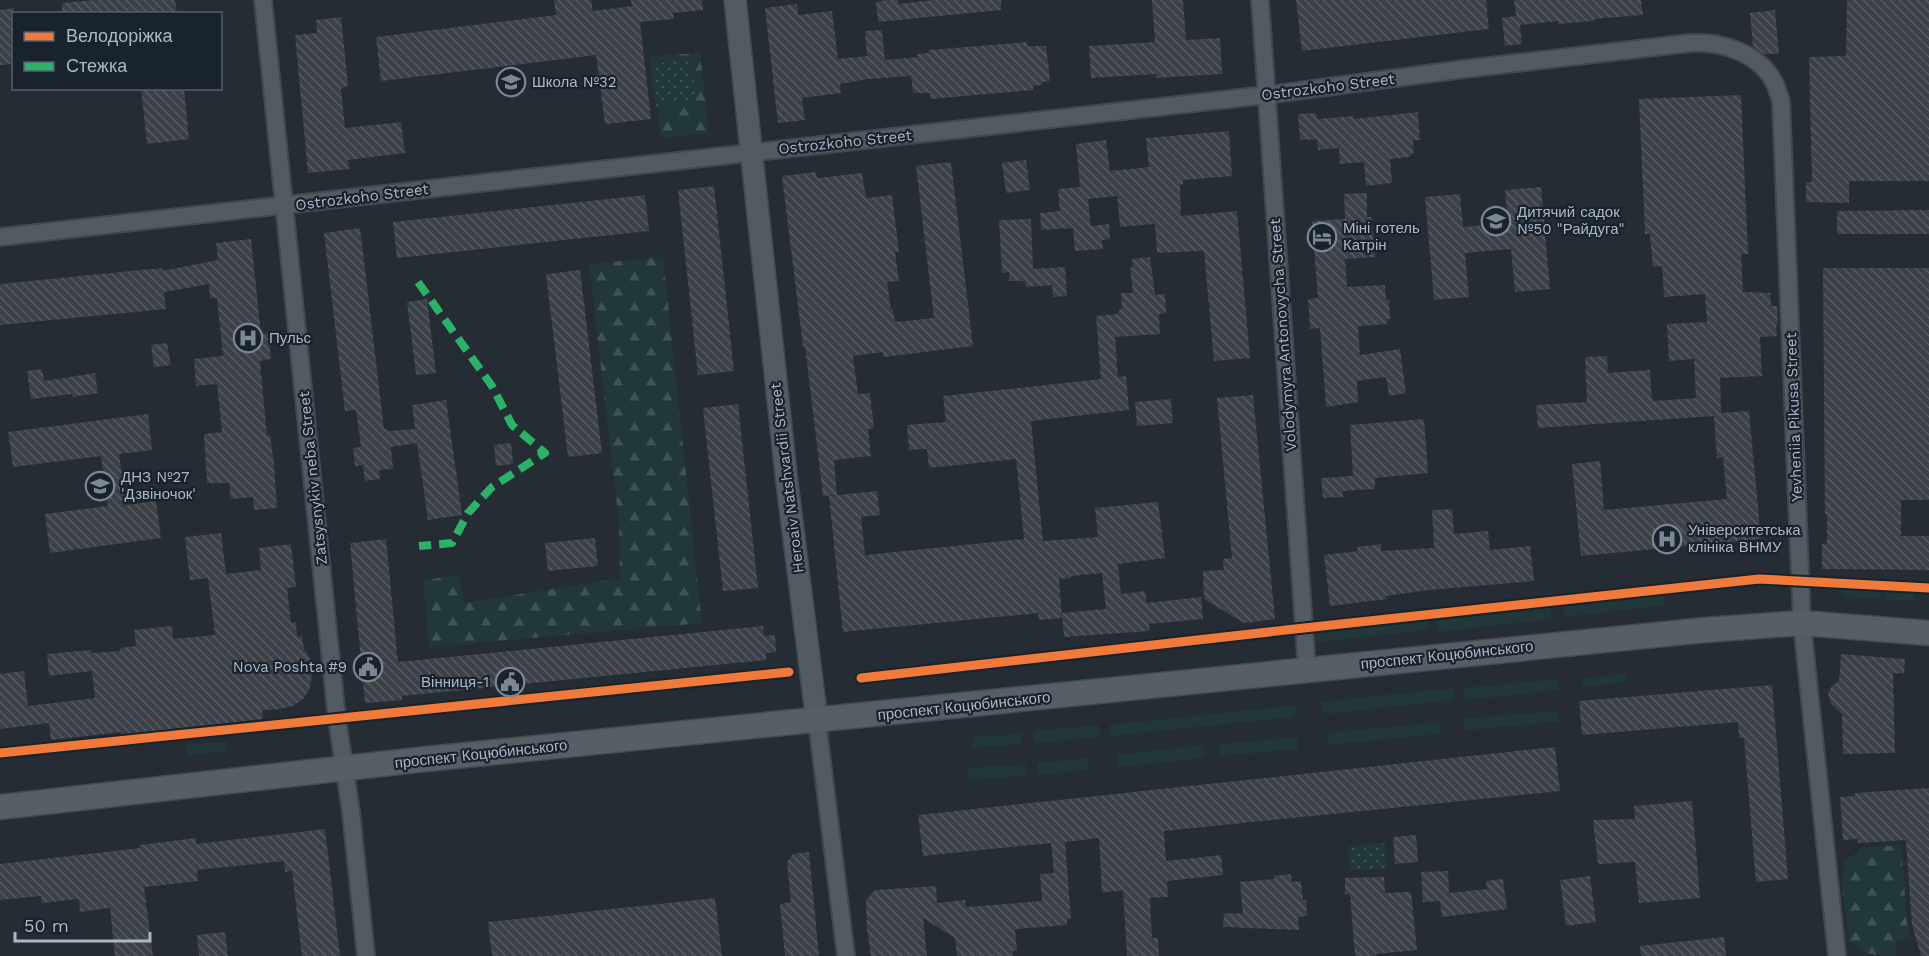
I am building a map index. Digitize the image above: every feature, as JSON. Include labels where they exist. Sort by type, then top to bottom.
[{"type":"main road","name":"проспект Коцюбинського","points":[[0,807],[344,768],[1567,643],[1802,623],[1929,633]]},
{"type":"street","name":"Zatsysnykiv neba Street","points":[[263,0],[336,708],[366,956]]},
{"type":"street","name":"Heroaiv Natshvardii Street","points":[[735,0],[787,483],[846,956]]},
{"type":"street","name":"Volodymyra Antonovycha Street","points":[[1260,0],[1307,670]]},
{"type":"street","name":"Yevheniia Pikusa Street","points":[[1690,43],[1708,42],[1728,47],[1747,56],[1774,82],[1781,101],[1802,623],[1837,956]]},
{"type":"street","name":"Ostrozkoho Street","points":[[0,237],[1266,95],[1690,43]]},
{"type":"green space","points":[[700,53],[709,133],[661,138],[649,56]]},
{"type":"green space","points":[[691,59],[696,101],[656,106],[651,64]]},
{"type":"green space","points":[[663,257],[702,623],[429,647],[423,581],[459,574],[464,603],[620,578],[619,524],[589,264]]},
{"type":"green space","points":[[1852,585],[1881,587],[1880,599],[1841,596],[1842,587],[1852,588]]},
{"type":"green space","points":[[1886,587],[1915,588],[1915,601],[1886,600]]},
{"type":"green space","points":[[1664,595],[1665,605],[1565,617],[1564,607]]},
{"type":"green space","points":[[1551,606],[1552,619],[1438,632],[1437,619]]},
{"type":"green space","points":[[1428,619],[1429,630],[1312,643],[1313,638],[1322,631]]},
{"type":"green space","points":[[1626,674],[1627,682],[1583,687],[1582,678]]},
{"type":"green space","points":[[1558,679],[1559,690],[1465,700],[1464,688]]},
{"type":"green space","points":[[1454,688],[1455,700],[1325,714],[1319,702]]},
{"type":"green space","points":[[1298,705],[1294,717],[1111,736],[1109,725]]},
{"type":"green space","points":[[1559,711],[1559,722],[1465,730],[1464,718]]},
{"type":"green space","points":[[1439,722],[1440,734],[1328,745],[1327,733]]},
{"type":"green space","points":[[1099,725],[1100,737],[1034,743],[1033,731]]},
{"type":"green space","points":[[1021,734],[1022,744],[973,748],[973,737]]},
{"type":"green space","points":[[1297,737],[1298,749],[1221,756],[1219,744]]},
{"type":"green space","points":[[226,741],[227,751],[187,755],[186,745]]},
{"type":"green space","points":[[1204,745],[1205,758],[1119,767],[1117,755]]},
{"type":"green space","points":[[1088,758],[1089,770],[1038,775],[1037,763]]},
{"type":"green space","points":[[1026,764],[1027,776],[969,780],[968,768]]},
{"type":"green space","points":[[1385,843],[1387,868],[1350,871],[1348,846]]},
{"type":"green space","points":[[1901,845],[1907,922],[1911,939],[1896,941],[1896,956],[1870,954],[1858,949],[1849,940],[1841,881],[1845,870],[1844,862],[1862,848]]},
{"type":"building","points":[[96,0],[175,0],[177,12],[62,12],[62,3]]},
{"type":"building","points":[[554,0],[591,0],[593,11],[632,6],[631,0],[702,0],[703,10],[673,13],[674,19],[640,22],[651,119],[605,124],[596,55],[381,81],[376,37],[556,15]]},
{"type":"building","points":[[898,0],[899,4],[934,0],[1001,0],[1001,10],[878,22],[876,2]]},
{"type":"building","points":[[1152,0],[1183,0],[1186,40],[1220,38],[1222,74],[1157,78],[1156,74],[1091,78],[1089,46],[1155,42]]},
{"type":"building","points":[[1296,0],[1486,0],[1489,29],[1302,51]]},
{"type":"building","points":[[1514,0],[1641,0],[1643,15],[1558,24],[1558,21],[1520,25],[1522,44],[1505,46],[1502,18],[1516,16]]},
{"type":"building","points":[[1847,0],[1929,0],[1929,181],[1849,181],[1849,203],[1806,202],[1806,182],[1812,182],[1809,57],[1846,56]]},
{"type":"building","points":[[797,4],[798,15],[832,11],[838,59],[867,56],[865,31],[882,30],[885,60],[918,57],[917,54],[929,53],[929,50],[1027,42],[1027,46],[1046,46],[1050,81],[1033,86],[1033,90],[931,99],[930,93],[913,93],[911,76],[868,79],[840,84],[841,93],[802,98],[805,120],[778,123],[765,8]]},
{"type":"building","points":[[14,8],[12,12],[12,64],[0,65],[0,10]]},
{"type":"building","points":[[1775,10],[1779,54],[1764,54],[1753,47],[1750,13]]},
{"type":"building","points":[[341,17],[348,85],[341,89],[345,128],[401,122],[405,153],[348,160],[349,169],[308,173],[295,35],[317,33],[316,20]]},
{"type":"building","points":[[141,90],[184,90],[189,139],[147,144]]},
{"type":"building","points":[[1741,95],[1748,254],[1741,254],[1743,292],[1770,293],[1771,306],[1777,306],[1778,325],[1776,325],[1777,336],[1760,337],[1762,376],[1720,378],[1721,413],[1749,411],[1761,539],[1581,556],[1572,464],[1600,461],[1604,510],[1727,499],[1723,457],[1717,458],[1714,416],[1538,428],[1536,405],[1587,402],[1585,357],[1607,356],[1608,373],[1650,370],[1652,401],[1696,398],[1694,359],[1669,361],[1667,324],[1707,322],[1705,294],[1664,297],[1662,266],[1653,267],[1650,234],[1645,234],[1639,99]]},
{"type":"building","points":[[1418,112],[1420,140],[1413,140],[1414,152],[1409,157],[1390,159],[1392,183],[1366,186],[1364,162],[1340,164],[1339,148],[1318,150],[1317,139],[1300,140],[1298,114],[1316,113],[1317,119],[1354,116],[1354,119]]},
{"type":"building","points":[[1229,131],[1232,176],[1183,180],[1183,184],[1180,185],[1181,216],[1237,211],[1250,358],[1214,361],[1204,251],[1157,253],[1155,224],[1120,227],[1117,196],[1088,199],[1091,226],[1109,224],[1110,239],[1102,240],[1103,249],[1075,251],[1073,228],[1041,230],[1040,213],[1060,211],[1058,189],[1080,187],[1076,144],[1106,140],[1110,171],[1149,167],[1146,138]]},
{"type":"building","points":[[1026,160],[1030,190],[1006,193],[1002,163]]},
{"type":"building","points":[[951,162],[973,346],[884,357],[883,352],[853,356],[858,394],[870,393],[874,428],[868,429],[871,456],[834,460],[837,495],[823,496],[782,176],[816,172],[817,178],[862,173],[866,198],[892,195],[899,252],[895,252],[899,281],[887,282],[895,322],[934,318],[916,166]]},
{"type":"building","points":[[714,186],[734,371],[698,375],[678,190]]},
{"type":"building","points":[[1541,187],[1550,289],[1515,292],[1511,249],[1465,253],[1469,297],[1434,300],[1425,197],[1460,194],[1463,227],[1508,223],[1505,190]]},
{"type":"building","points":[[1367,193],[1367,217],[1371,217],[1375,257],[1345,259],[1347,287],[1385,285],[1390,319],[1387,319],[1387,324],[1358,326],[1360,355],[1400,349],[1406,393],[1389,396],[1386,377],[1357,381],[1358,402],[1326,407],[1320,328],[1310,329],[1308,299],[1318,298],[1312,221],[1345,219],[1344,194]]},
{"type":"building","points":[[645,195],[649,231],[397,258],[393,222]]},
{"type":"building","points":[[1929,210],[1929,234],[1837,234],[1837,211]]},
{"type":"building","points":[[1031,219],[1033,269],[1065,267],[1067,296],[1053,297],[1052,285],[1026,287],[1025,281],[1009,281],[1009,272],[1002,273],[999,220]]},
{"type":"building","points":[[360,228],[384,429],[387,431],[415,429],[412,405],[446,400],[462,515],[428,520],[417,443],[391,447],[393,469],[379,470],[380,479],[365,481],[363,465],[355,466],[353,448],[361,447],[356,410],[345,411],[324,233]]},
{"type":"building","points":[[251,239],[261,334],[268,333],[271,359],[260,361],[267,436],[270,435],[274,464],[277,508],[254,510],[253,497],[231,499],[229,483],[207,483],[204,434],[222,432],[217,384],[196,386],[194,359],[223,356],[217,298],[210,298],[209,284],[164,292],[166,309],[0,325],[0,284],[162,268],[162,271],[218,260],[216,243]]},
{"type":"building","points":[[1150,257],[1155,295],[1165,294],[1166,313],[1159,314],[1160,334],[1115,337],[1118,377],[1126,376],[1129,410],[1031,421],[1043,541],[1098,537],[1095,508],[1158,502],[1165,558],[1118,564],[1121,594],[1145,591],[1147,603],[1201,597],[1203,619],[1149,624],[1150,631],[1064,637],[1062,613],[1106,609],[1102,573],[1059,579],[1062,618],[1039,620],[1038,613],[843,632],[829,496],[877,491],[880,515],[861,517],[865,555],[1024,539],[1016,459],[929,468],[927,449],[909,450],[907,425],[946,422],[943,396],[1101,379],[1096,316],[1119,314],[1118,310],[1122,309],[1121,293],[1133,293],[1130,268],[1133,267],[1132,259]]},
{"type":"building","points":[[1823,268],[1929,268],[1929,500],[1901,500],[1901,536],[1929,536],[1929,570],[1822,569],[1822,544],[1827,544]]},
{"type":"building","points":[[580,270],[602,453],[568,457],[546,274]]},
{"type":"building","points":[[427,299],[436,373],[416,375],[407,302]]},
{"type":"building","points":[[167,343],[171,365],[154,367],[151,345]]},
{"type":"building","points":[[42,369],[44,381],[95,373],[98,393],[31,399],[27,371]]},
{"type":"building","points":[[1253,395],[1275,619],[1244,623],[1204,599],[1203,571],[1224,570],[1223,559],[1232,558],[1217,398]]},
{"type":"building","points":[[1171,399],[1173,423],[1137,426],[1135,402]]},
{"type":"building","points":[[738,404],[758,588],[723,591],[703,408]]},
{"type":"building","points":[[148,414],[152,450],[119,454],[126,505],[156,501],[161,538],[50,553],[45,514],[108,506],[101,456],[13,467],[8,432]]},
{"type":"building","points":[[1424,419],[1428,473],[1375,478],[1375,489],[1343,491],[1343,497],[1323,498],[1321,478],[1353,476],[1350,425]]},
{"type":"building","points":[[511,443],[513,464],[496,466],[494,445]]},
{"type":"building","points":[[1452,509],[1454,534],[1488,531],[1490,550],[1530,546],[1534,581],[1429,590],[1386,596],[1387,599],[1330,606],[1324,555],[1358,551],[1357,547],[1381,544],[1381,551],[1434,548],[1432,510]]},
{"type":"building","points":[[221,533],[226,574],[261,570],[259,548],[291,544],[296,587],[287,588],[291,623],[296,622],[297,637],[302,636],[304,649],[313,668],[310,688],[304,698],[293,706],[262,710],[263,719],[121,737],[121,732],[51,740],[49,723],[0,729],[0,674],[24,671],[28,706],[95,698],[92,671],[49,676],[47,654],[91,650],[91,653],[120,651],[120,648],[136,646],[134,630],[172,626],[173,639],[215,635],[208,578],[190,580],[185,537]]},
{"type":"building","points":[[595,538],[598,566],[548,571],[545,543]]},
{"type":"building","points":[[386,539],[398,662],[763,626],[764,636],[775,635],[776,652],[766,653],[766,660],[402,696],[402,700],[365,703],[350,543]]},
{"type":"building","points":[[1841,654],[1905,659],[1904,674],[1893,673],[1895,753],[1843,754],[1842,714],[1831,704],[1828,693],[1839,681]]},
{"type":"building","points":[[1772,685],[1788,879],[1756,882],[1744,738],[1739,738],[1738,722],[1582,735],[1579,701]]},
{"type":"building","points":[[1555,747],[1560,791],[1164,831],[1166,861],[1221,855],[1223,875],[1167,881],[1168,897],[1150,898],[1152,938],[1158,938],[1159,956],[1127,956],[1123,891],[1102,892],[1099,838],[1065,842],[1071,919],[1067,919],[1067,925],[1015,929],[1017,950],[1013,951],[1013,956],[957,956],[955,938],[923,918],[927,956],[871,956],[866,900],[875,890],[936,886],[937,903],[965,900],[966,907],[1042,901],[1040,874],[1054,873],[1051,843],[923,856],[918,815]]},
{"type":"building","points":[[1929,788],[1929,956],[1921,956],[1912,925],[1906,840],[1858,843],[1858,839],[1843,840],[1840,797],[1855,796],[1855,793]]},
{"type":"building","points":[[1692,801],[1700,898],[1639,903],[1635,862],[1598,864],[1593,820],[1635,819],[1634,806]]},
{"type":"building","points":[[325,829],[340,956],[302,956],[292,871],[285,872],[284,861],[197,870],[198,881],[144,887],[153,956],[115,956],[110,908],[80,912],[79,899],[42,903],[41,896],[0,900],[0,864],[140,848],[140,845],[196,838],[196,844]]},
{"type":"building","points":[[1416,835],[1418,862],[1395,864],[1393,837]]},
{"type":"building","points":[[809,852],[819,956],[785,956],[780,904],[791,902],[787,862],[793,854]]},
{"type":"building","points":[[1448,871],[1449,893],[1487,889],[1486,881],[1503,879],[1507,909],[1442,917],[1440,901],[1423,902],[1421,872]]},
{"type":"building","points":[[1291,874],[1292,882],[1301,881],[1303,900],[1306,900],[1307,916],[1298,917],[1299,930],[1223,927],[1224,913],[1243,914],[1240,882],[1275,879],[1274,876]]},
{"type":"building","points":[[1590,876],[1596,922],[1566,926],[1560,880]]},
{"type":"building","points":[[1384,877],[1385,893],[1411,892],[1417,950],[1376,954],[1376,956],[1355,956],[1350,894],[1345,895],[1345,878]]},
{"type":"building","points":[[715,898],[722,956],[492,956],[488,922]]},
{"type":"building","points":[[225,932],[228,956],[199,956],[197,935]]},
{"type":"building","points":[[1724,937],[1726,956],[1641,956],[1640,946]]},
{"type":"marked path","points":[[418,282],[492,386],[512,425],[545,453],[492,487],[468,513],[452,543],[419,546]]},
{"type":"cycle path","points":[[861,678],[1759,579],[1929,588]]},
{"type":"cycle path","points":[[0,753],[789,672]]},
{"type":"place","name":"Школа №32","points":[[511,82]]},
{"type":"place","name":"Дитячий садок №50 \"Райдуга\"","points":[[1496,221]]},
{"type":"place","name":"Міні готель Катрін","points":[[1322,237]]},
{"type":"place","name":"Пульс","points":[[248,338]]},
{"type":"place","name":"ДНЗ №27 'Дзвіночок'","points":[[100,486]]},
{"type":"place","name":"Університетська клініка ВНМУ","points":[[1667,539]]},
{"type":"place","name":"Nova Poshta #9","points":[[368,667]]},
{"type":"place","name":"Вінниця-1","points":[[510,682]]}]
